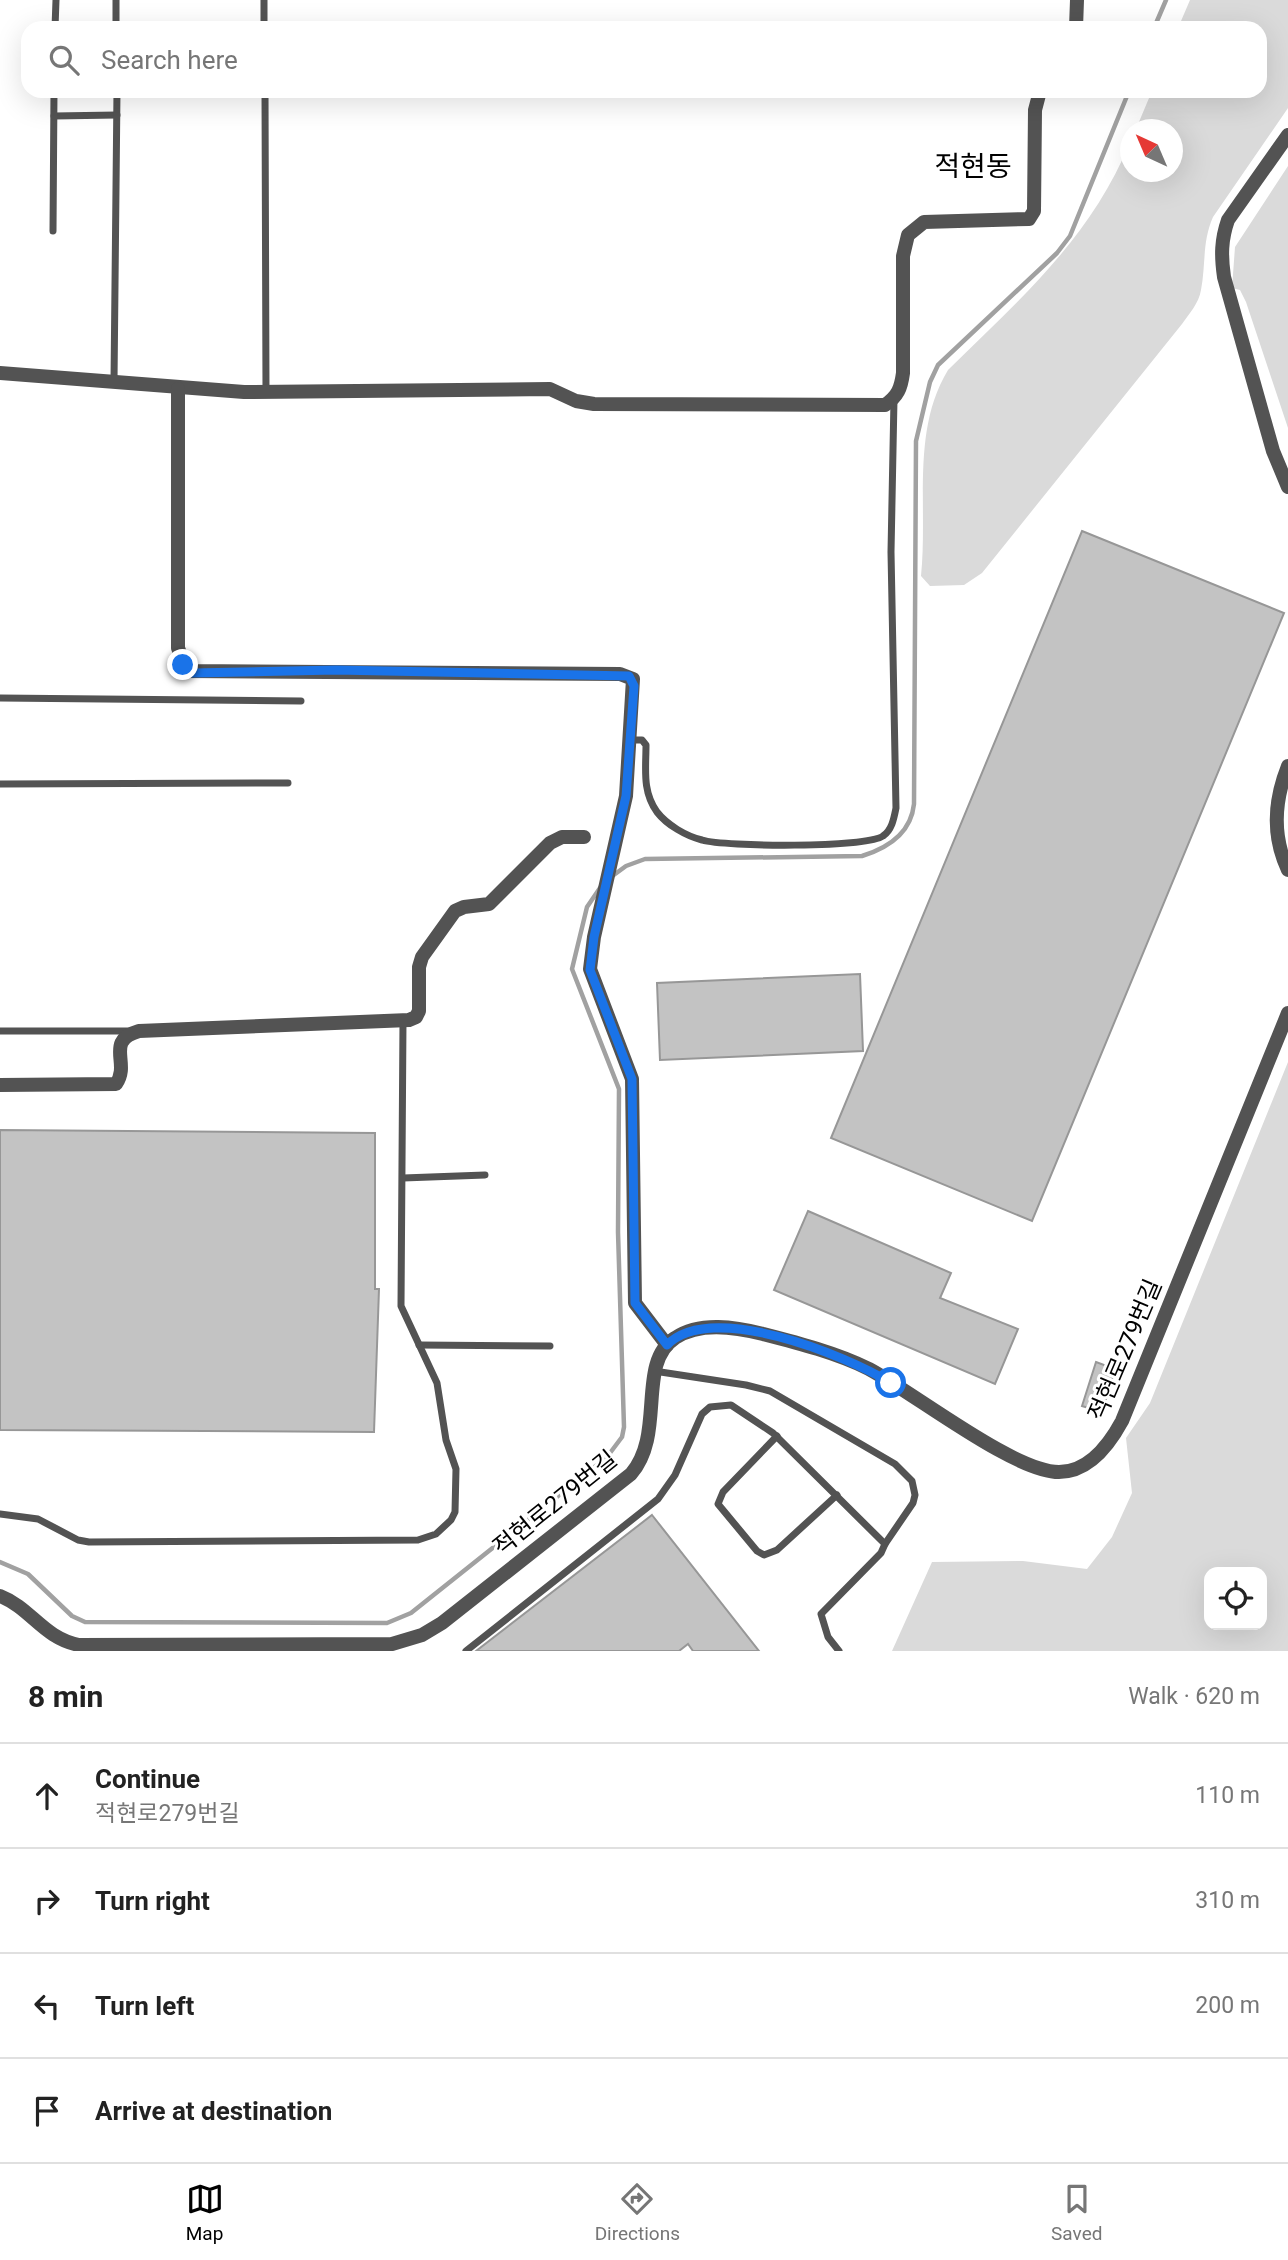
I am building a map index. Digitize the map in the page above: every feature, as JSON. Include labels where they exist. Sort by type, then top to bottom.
[{"type":"street","points":[[1076,21],[1077,0]]},
{"type":"street","points":[[0,373],[178,389],[266,392],[556,390],[576,401],[607,404],[877,406],[894,399],[901,388],[903,256],[908,235],[924,222],[1030,219],[1034,211],[1035,110],[1038,98]]},
{"type":"street","points":[[1288,135],[1228,220],[1222,236],[1221,257],[1224,277],[1273,451],[1288,487]]},
{"type":"street","points":[[178,389],[178,648],[187,671],[629,676],[634,686],[622,819],[600,911],[590,970],[628,1067],[633,1095],[633,1291],[640,1312],[667,1345]]},
{"type":"street","points":[[1288,766],[1278,802],[1276,826],[1288,870]]},
{"type":"street","points":[[0,1085],[116,1084],[120,1075],[121,1044],[128,1034],[139,1031],[403,1020],[416,1017],[419,1011],[419,967],[422,957],[449,916],[464,907],[489,904],[550,843],[562,837],[584,837]]},
{"type":"street","name":"적현로279번길","points":[[0,1596],[15,1604],[64,1646],[152,1648],[392,1644],[422,1634],[442,1623],[631,1474],[642,1461],[648,1443],[654,1371],[660,1352],[674,1338],[691,1330],[743,1329],[779,1338],[869,1369],[1026,1465],[1062,1472],[1080,1467],[1099,1455],[1122,1422],[1288,1013]]},
{"type":"lane","points":[[55,21],[56,0]]},
{"type":"lane","points":[[116,0],[116,21]]},
{"type":"lane","points":[[264,0],[264,21]]},
{"type":"lane","points":[[52,231],[54,98]]},
{"type":"lane","points":[[114,382],[117,98]]},
{"type":"lane","points":[[265,98],[266,392]]},
{"type":"lane","points":[[54,116],[117,115]]},
{"type":"lane","points":[[630,740],[642,740],[646,745],[645,785],[656,811],[674,826],[702,840],[856,844],[883,836],[890,828],[896,808],[891,552],[894,399]]},
{"type":"lane","points":[[0,698],[300,701]]},
{"type":"lane","points":[[0,784],[288,783]]},
{"type":"lane","points":[[0,1514],[37,1519],[89,1542],[162,1544],[428,1538],[446,1527],[455,1511],[456,1469],[446,1440],[440,1392],[401,1306],[403,1020]]},
{"type":"lane","points":[[0,1031],[139,1031]]},
{"type":"lane","points":[[403,1178],[485,1175]]},
{"type":"lane","points":[[419,1345],[550,1346]]},
{"type":"lane","points":[[654,1371],[770,1391],[895,1464],[912,1481],[915,1495],[913,1503],[881,1553],[821,1614],[828,1637],[839,1651]]},
{"type":"lane","points":[[466,1651],[657,1500],[676,1475],[702,1414],[710,1407],[731,1405],[777,1436],[885,1544]]},
{"type":"lane","points":[[777,1436],[723,1492],[718,1503],[757,1551],[764,1555],[777,1550],[837,1495]]},
{"type":"shaded area","points":[[1190,0],[1288,0],[1288,108],[1213,217],[1207,235],[1200,295],[1193,308],[982,573],[964,585],[930,586],[921,576],[925,444],[929,418],[948,370],[1052,265],[1095,208],[1120,163],[1120,182],[1183,182],[1183,119],[1140,119],[1149,98],[1267,98],[1267,21],[1181,21]]},
{"type":"shaded area","points":[[1288,166],[1288,428],[1246,302],[1240,290],[1232,288],[1235,247]]},
{"type":"shaded area","points":[[1288,1062],[1288,1651],[892,1651],[932,1562],[1023,1561],[1087,1569],[1112,1537],[1132,1493],[1126,1438],[1150,1403]]},
{"type":"building","points":[[1082,531],[1284,613],[1032,1221],[831,1138]]},
{"type":"building","points":[[860,974],[863,1051],[660,1060],[657,983]]},
{"type":"building","points":[[0,1130],[375,1133],[375,1289],[379,1289],[374,1432],[0,1430]]},
{"type":"building","points":[[808,1211],[951,1273],[940,1298],[1018,1329],[995,1384],[774,1290]]},
{"type":"building","points":[[1096,1362],[1115,1369],[1102,1412],[1082,1406]]},
{"type":"building","points":[[652,1515],[759,1651],[693,1651],[688,1644],[679,1651],[476,1651]]},
{"type":"waterway","points":[[1157,21],[1166,0]]},
{"type":"waterway","points":[[611,877],[626,866],[645,859],[862,856],[881,849],[903,831],[914,804],[916,441],[930,382],[938,365],[1057,253],[1070,236],[1126,98]]},
{"type":"waterway","points":[[0,1562],[28,1574],[72,1616],[85,1622],[387,1623],[411,1613],[607,1457],[622,1437],[624,1427],[618,1232],[619,1089],[572,969],[587,907],[602,885]]},
{"type":"district","name":"적현동","points":[[973,166]]},
{"type":"route","points":[[183,665],[192,673],[336,670],[620,674],[632,679],[634,686],[626,796],[594,937],[590,970],[632,1079],[635,1303],[667,1345],[674,1338],[691,1330],[743,1329],[855,1363],[891,1383]]}]
